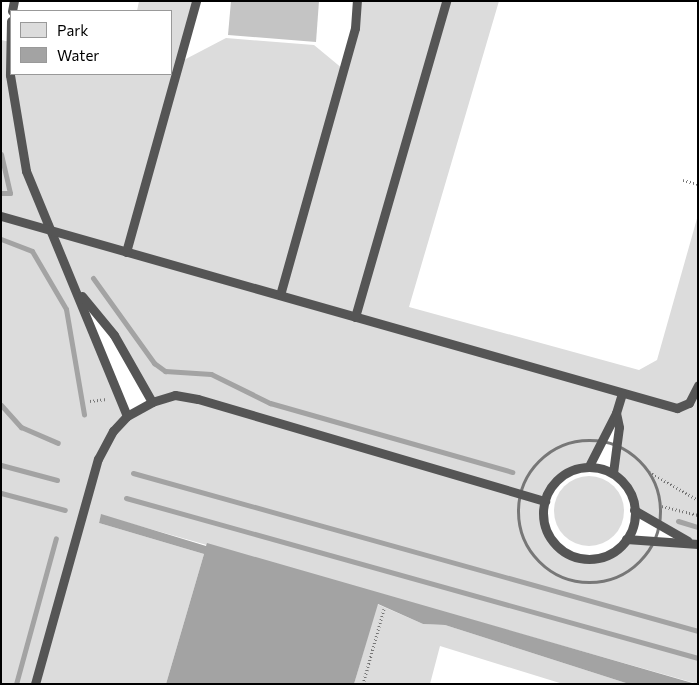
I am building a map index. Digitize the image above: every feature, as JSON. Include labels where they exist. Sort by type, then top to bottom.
[{"type":"lane","points":[[126,252],[196,1]]},
{"type":"lane","points":[[280,296],[355,28],[357,1]]},
{"type":"lane","points":[[355,317],[446,1]]},
{"type":"lane","points":[[10,75],[17,127],[46,229],[78,292],[127,416]]},
{"type":"lane","points":[[1,216],[677,408],[689,403],[698,385]]},
{"type":"lane","points":[[78,292],[114,335],[152,402]]},
{"type":"lane","points":[[589,466],[616,413],[622,393]]},
{"type":"lane","points":[[35,684],[98,459],[112,431],[127,416],[152,402],[175,395],[198,399],[544,501]]},
{"type":"lane","points":[[613,473],[617,445],[616,413]]},
{"type":"lane","points":[[589,466],[613,473],[625,484],[634,510],[626,539],[608,555],[576,558],[550,538],[544,523],[544,501],[558,478],[589,466]]},
{"type":"lane","points":[[634,510],[658,526],[694,543]]},
{"type":"lane","points":[[626,539],[654,539],[694,543]]},
{"type":"path","points":[[683,180],[698,184]]},
{"type":"path","points":[[649,472],[662,506],[658,526],[648,552],[622,574],[590,583],[570,580],[550,572],[527,546],[516,512],[527,474],[550,451],[582,440],[617,445],[649,472],[698,500]]},
{"type":"path","points":[[662,506],[698,515]]},
{"type":"path","points":[[363,684],[384,609]]},
{"type":"green space","points":[[139,1],[196,1],[182,61],[226,38],[314,45],[343,69],[357,1],[499,1],[409,307],[639,370],[657,360],[698,215],[698,684],[101,515],[99,523],[204,554],[166,684],[1,684],[1,40],[10,42],[10,75],[172,75],[172,10],[137,10]],"holes":[[[80,293],[136,368],[152,401],[127,416]],[[616,414],[613,473],[625,485],[634,510],[689,542],[626,539],[608,555],[576,557],[550,538],[543,506],[558,478],[589,466]]]},
{"type":"green space","points":[[596,476],[609,482],[618,491],[622,497],[624,511],[622,525],[614,536],[603,544],[582,546],[575,544],[564,536],[556,525],[554,504],[556,497],[564,486],[575,478]]},
{"type":"green space","points":[[377,604],[423,624],[445,625],[629,684],[563,684],[440,646],[430,684],[354,684]]},
{"type":"water","points":[[101,514],[206,546],[207,543],[696,684],[629,684],[445,625],[423,624],[378,604],[354,684],[166,684],[204,554],[99,523]]},
{"type":"building","points":[[231,1],[319,1],[316,42],[228,35]]},
{"type":"waterway","points":[[1,154],[10,193],[1,193]]},
{"type":"waterway","points":[[1,239],[32,251],[66,309],[84,414]]},
{"type":"waterway","points":[[93,278],[154,363],[165,371],[211,374],[270,403],[512,472]]},
{"type":"waterway","points":[[1,405],[21,427],[58,443]]},
{"type":"waterway","points":[[1,465],[57,480]]},
{"type":"waterway","points":[[133,473],[698,631]]},
{"type":"waterway","points":[[1,493],[65,510]]},
{"type":"waterway","points":[[126,498],[698,658]]},
{"type":"waterway","points":[[678,521],[698,527]]},
{"type":"waterway","points":[[16,684],[56,538]]}]
